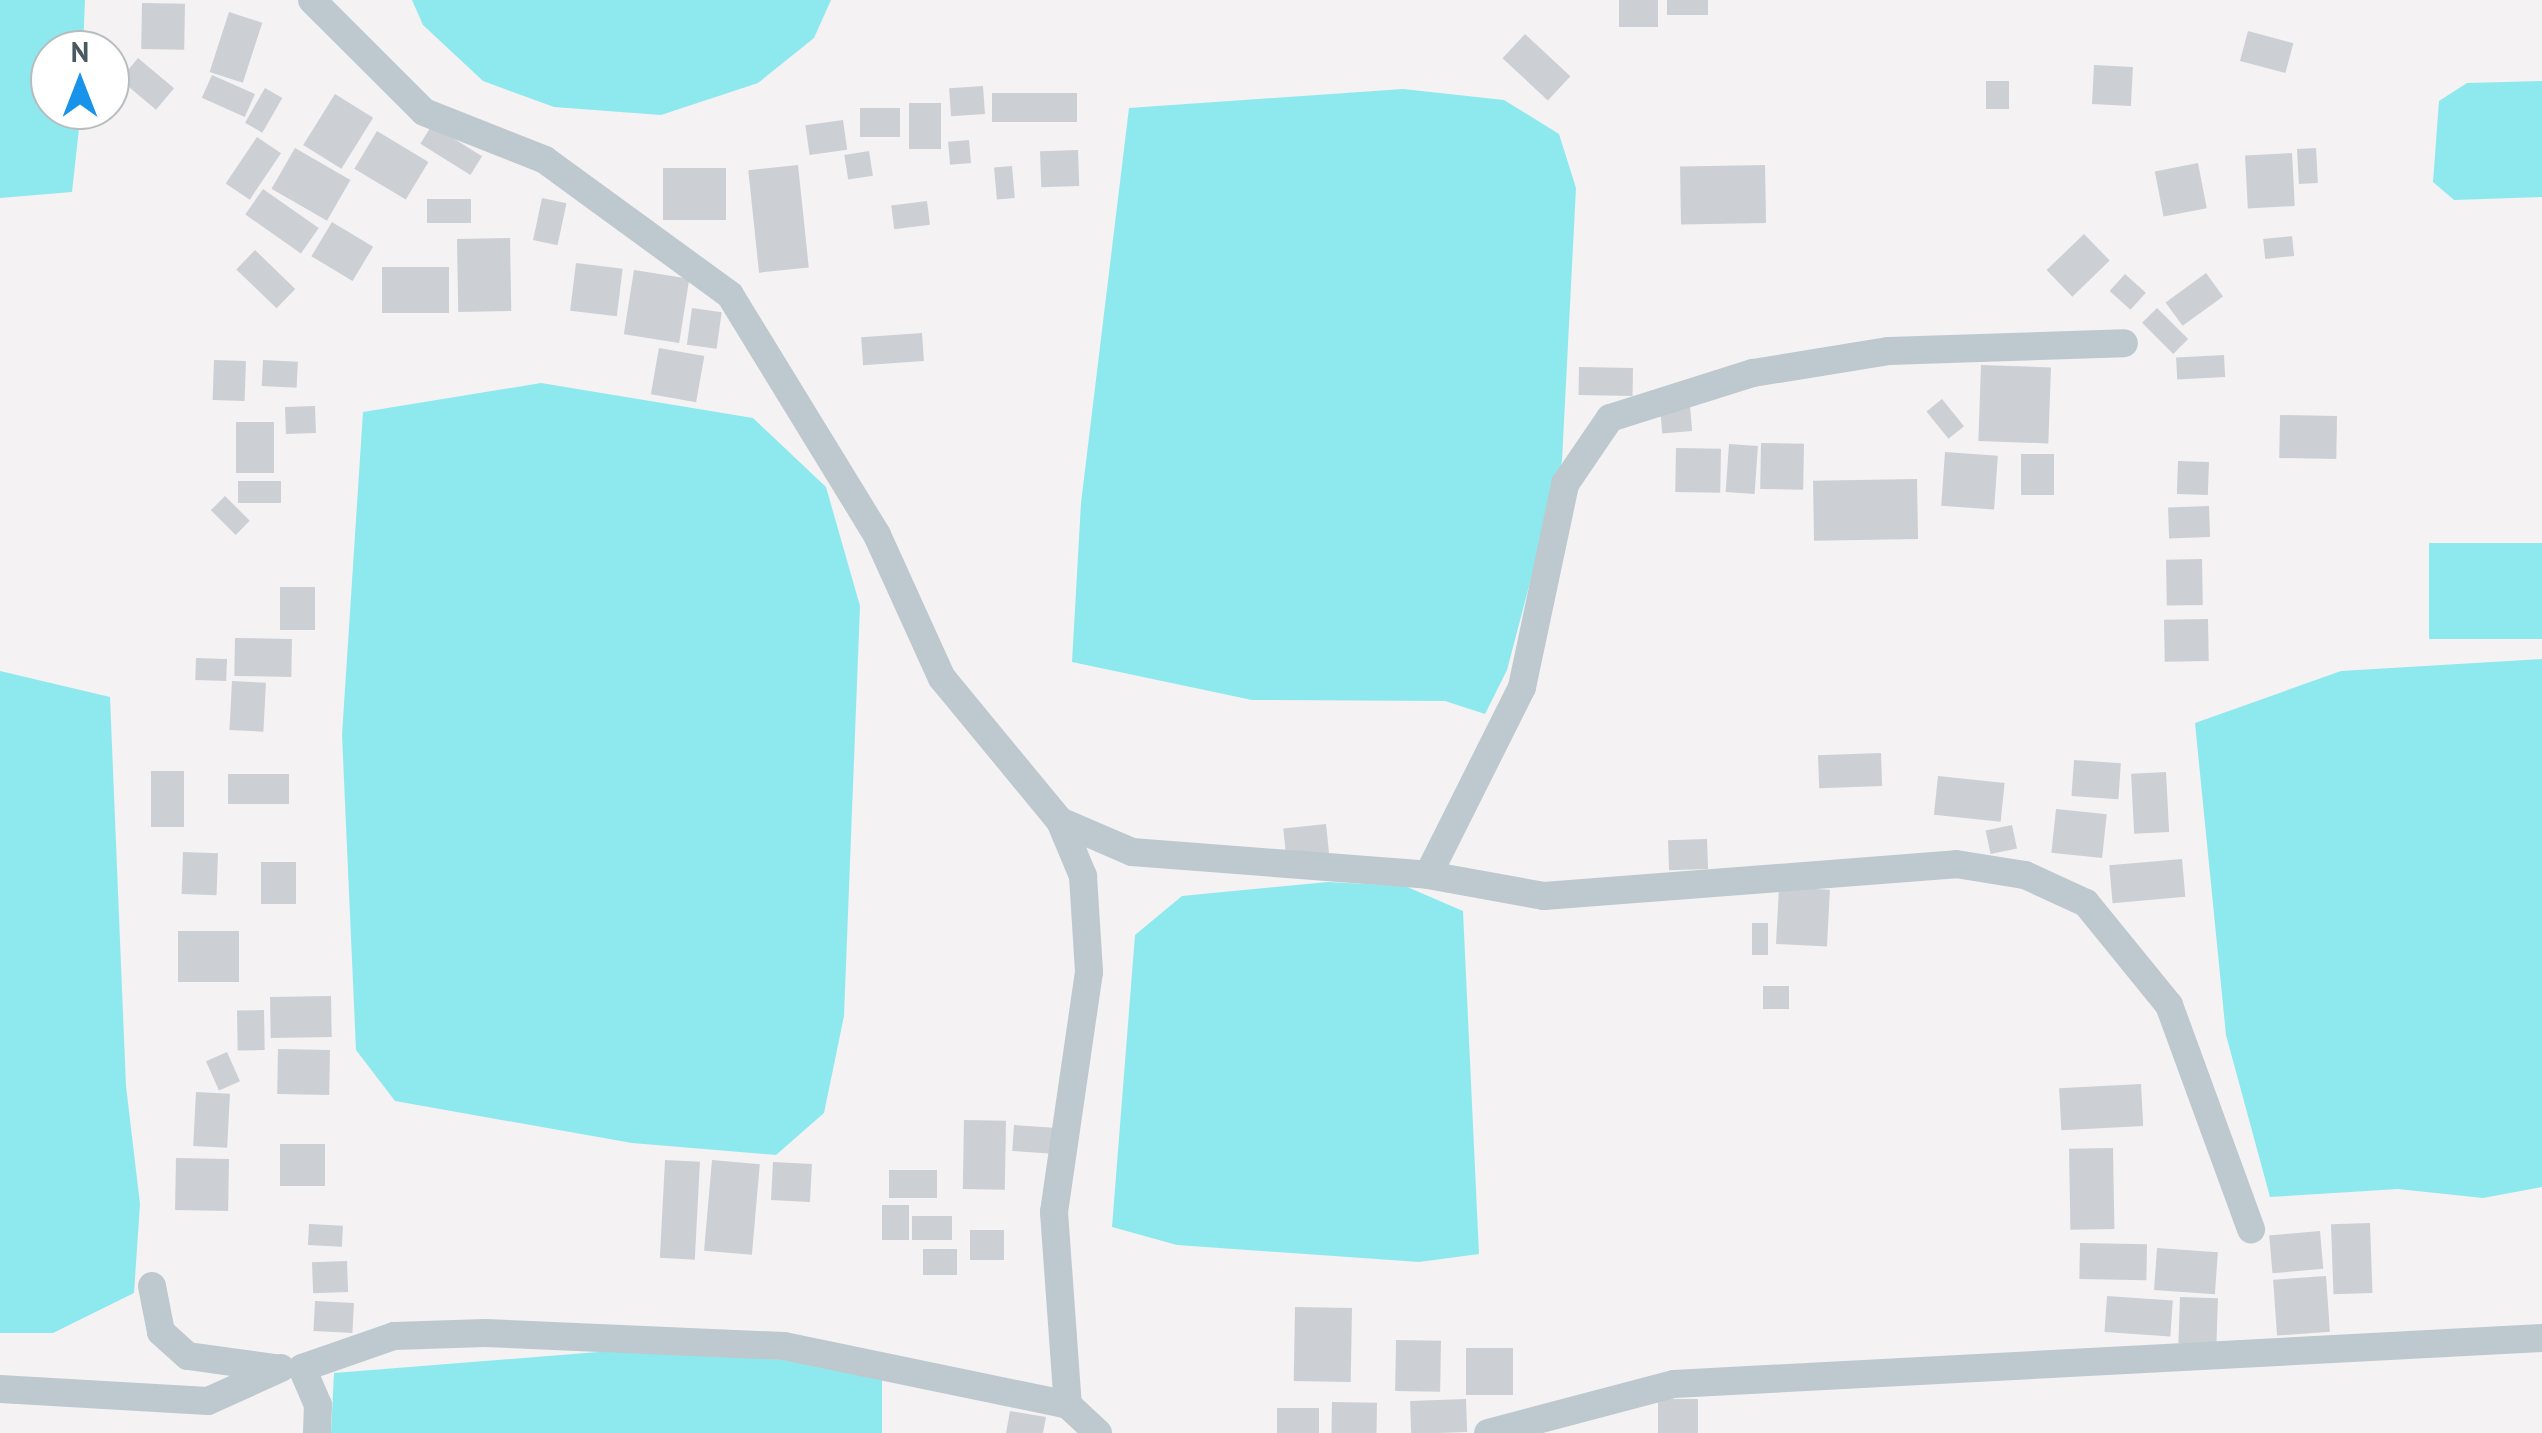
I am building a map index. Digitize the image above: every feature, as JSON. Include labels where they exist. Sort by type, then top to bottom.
[{"type":"street","points":[[312,0],[424,112],[546,160],[730,296],[877,535],[942,678],[1060,821],[1082,876],[1089,972],[1054,1212],[1068,1405]]},
{"type":"street","points":[[1428,875],[1522,687],[1565,484],[1610,418],[1753,373],[1889,352],[2124,343]]},
{"type":"street","points":[[1060,821],[1132,852],[1428,875],[1544,896],[1956,864],[2026,875],[2086,903],[2169,1006],[2251,1229]]},
{"type":"street","points":[[152,1286],[161,1332],[188,1356],[292,1368],[318,1405],[317,1433]]},
{"type":"street","points":[[0,1389],[208,1401],[292,1368],[394,1336],[693,1336],[863,1359],[1068,1405],[1098,1433]]},
{"type":"street","points":[[1488,1433],[1674,1384],[2542,1338]]},
{"type":"water","points":[[0,0],[85,0],[84,30],[30,30],[30,130],[79,130],[72,192],[0,198]]},
{"type":"water","points":[[412,0],[831,0],[814,38],[758,83],[661,115],[554,107],[483,81],[423,25]]},
{"type":"water","points":[[2542,81],[2542,197],[2454,200],[2433,182],[2439,101],[2467,83]]},
{"type":"water","points":[[1403,89],[1504,100],[1559,134],[1576,188],[1562,461],[1507,670],[1485,714],[1445,701],[1252,700],[1072,662],[1081,503],[1129,108]]},
{"type":"water","points":[[541,383],[753,418],[826,487],[860,606],[844,1016],[824,1113],[776,1155],[632,1143],[395,1101],[356,1050],[342,735],[363,412]]},
{"type":"water","points":[[2429,543],[2542,543],[2542,639],[2429,639]]},
{"type":"water","points":[[2542,659],[2542,1187],[2483,1198],[2398,1189],[2270,1197],[2226,1035],[2195,723],[2341,671]]},
{"type":"water","points":[[0,671],[110,697],[126,1086],[140,1204],[134,1293],[53,1333],[0,1333]]},
{"type":"water","points":[[1328,882],[1405,886],[1463,911],[1479,1254],[1419,1262],[1177,1245],[1112,1227],[1135,935],[1182,896]]},
{"type":"water","points":[[648,1348],[827,1364],[882,1380],[882,1433],[331,1433],[334,1373]]},
{"type":"building","points":[[1619,0],[1658,0],[1658,27],[1619,27]]},
{"type":"building","points":[[1667,0],[1708,0],[1708,15],[1667,15]]},
{"type":"building","points":[[142,3],[185,4],[184,50],[141,49]]},
{"type":"building","points":[[229,12],[262,23],[243,83],[210,72]]},
{"type":"building","points":[[2248,31],[2293,43],[2285,73],[2240,61]]},
{"type":"building","points":[[1525,34],[1570,76],[1548,100],[1502,58]]},
{"type":"building","points":[[138,58],[174,88],[156,110],[130,88],[130,68]]},
{"type":"building","points":[[2094,65],[2133,67],[2131,106],[2092,104]]},
{"type":"building","points":[[212,75],[255,94],[245,117],[202,98]]},
{"type":"building","points":[[1986,81],[2009,81],[2009,109],[1986,109]]},
{"type":"building","points":[[983,86],[985,114],[951,116],[949,88]]},
{"type":"building","points":[[265,88],[282,98],[262,133],[245,123]]},
{"type":"building","points":[[992,93],[1077,93],[1077,122],[992,122]]},
{"type":"building","points":[[335,94],[373,118],[341,169],[303,145]]},
{"type":"building","points":[[909,103],[941,103],[941,149],[909,149]]},
{"type":"building","points":[[860,108],[900,108],[900,137],[860,137]]},
{"type":"building","points":[[843,120],[847,150],[810,155],[805,125]]},
{"type":"building","points":[[432,125],[482,156],[470,175],[420,144]]},
{"type":"building","points":[[377,131],[428,162],[406,200],[354,169]]},
{"type":"building","points":[[257,137],[281,153],[250,200],[226,183]]},
{"type":"building","points":[[969,140],[971,163],[950,165],[948,142]]},
{"type":"building","points":[[295,148],[350,180],[327,221],[272,189]]},
{"type":"building","points":[[2316,148],[2318,183],[2299,184],[2297,149]]},
{"type":"building","points":[[1078,150],[1079,186],[1041,187],[1040,151]]},
{"type":"building","points":[[869,151],[873,176],[848,180],[844,155]]},
{"type":"building","points":[[2292,153],[2295,206],[2248,208],[2245,155]]},
{"type":"building","points":[[2198,163],[2207,208],[2164,217],[2155,171]]},
{"type":"building","points":[[798,165],[809,267],[759,273],[748,170]]},
{"type":"building","points":[[1765,165],[1766,223],[1681,224],[1680,166]]},
{"type":"building","points":[[1012,166],[1015,198],[997,199],[994,168]]},
{"type":"building","points":[[663,168],[726,168],[726,220],[663,220]]},
{"type":"building","points":[[263,189],[319,228],[301,253],[245,214]]},
{"type":"building","points":[[542,198],[566,203],[558,245],[533,240]]},
{"type":"building","points":[[427,199],[471,199],[471,223],[427,223]]},
{"type":"building","points":[[927,201],[930,225],[894,229],[891,205]]},
{"type":"building","points":[[332,222],[373,247],[353,281],[311,256]]},
{"type":"building","points":[[2084,234],[2110,261],[2072,297],[2047,270]]},
{"type":"building","points":[[2292,236],[2294,256],[2265,259],[2263,239]]},
{"type":"building","points":[[510,238],[511,311],[458,312],[457,239]]},
{"type":"building","points":[[255,250],[295,289],[277,308],[236,269]]},
{"type":"building","points":[[576,263],[623,269],[617,316],[570,311]]},
{"type":"building","points":[[382,267],[449,267],[449,313],[382,313]]},
{"type":"building","points":[[634,270],[689,279],[679,343],[624,334]]},
{"type":"building","points":[[2206,273],[2223,296],[2183,326],[2166,302]]},
{"type":"building","points":[[2125,274],[2146,293],[2130,310],[2110,291]]},
{"type":"building","points":[[692,308],[722,312],[717,349],[687,345]]},
{"type":"building","points":[[2157,308],[2188,339],[2173,354],[2142,323]]},
{"type":"building","points":[[922,333],[924,361],[863,365],[861,337]]},
{"type":"building","points":[[659,348],[704,356],[696,402],[651,394]]},
{"type":"building","points":[[2224,355],[2225,377],[2177,379],[2176,358]]},
{"type":"building","points":[[214,360],[246,361],[245,401],[213,400]]},
{"type":"building","points":[[263,360],[298,362],[297,388],[262,386]]},
{"type":"building","points":[[1981,365],[2051,367],[2048,443],[1978,441]]},
{"type":"building","points":[[1579,367],[1633,368],[1633,396],[1579,395]]},
{"type":"building","points":[[1942,399],[1964,426],[1948,439],[1926,412]]},
{"type":"building","points":[[315,406],[316,433],[286,434],[285,407]]},
{"type":"building","points":[[1690,406],[1692,431],[1662,434],[1660,409]]},
{"type":"building","points":[[2280,415],[2337,416],[2336,459],[2279,458]]},
{"type":"building","points":[[236,422],[274,422],[274,473],[236,473]]},
{"type":"building","points":[[1761,443],[1804,444],[1803,490],[1760,489]]},
{"type":"building","points":[[1729,444],[1758,446],[1755,494],[1726,492]]},
{"type":"building","points":[[1676,448],[1721,449],[1720,493],[1675,492]]},
{"type":"building","points":[[1945,452],[1998,456],[1994,510],[1941,506]]},
{"type":"building","points":[[2021,454],[2054,454],[2054,495],[2021,495]]},
{"type":"building","points":[[2178,461],[2209,462],[2208,495],[2177,494]]},
{"type":"building","points":[[1917,479],[1918,539],[1814,541],[1813,481]]},
{"type":"building","points":[[238,481],[281,481],[281,503],[238,503]]},
{"type":"building","points":[[225,496],[250,521],[236,535],[211,510]]},
{"type":"building","points":[[2209,506],[2210,537],[2169,538],[2168,507]]},
{"type":"building","points":[[2202,559],[2203,605],[2167,606],[2166,560]]},
{"type":"building","points":[[280,587],[315,587],[315,630],[280,630]]},
{"type":"building","points":[[2208,619],[2209,661],[2165,662],[2164,620]]},
{"type":"building","points":[[235,638],[292,639],[291,677],[234,676]]},
{"type":"building","points":[[196,658],[227,659],[226,681],[195,680]]},
{"type":"building","points":[[232,681],[266,683],[263,732],[229,730]]},
{"type":"building","points":[[1881,753],[1882,786],[1819,788],[1818,755]]},
{"type":"building","points":[[2074,760],[2121,763],[2118,799],[2071,796]]},
{"type":"building","points":[[151,771],[184,771],[184,827],[151,827]]},
{"type":"building","points":[[2166,772],[2169,832],[2134,834],[2131,774]]},
{"type":"building","points":[[228,774],[289,774],[289,804],[228,804]]},
{"type":"building","points":[[1938,776],[2005,783],[2001,822],[1934,815]]},
{"type":"building","points":[[2056,809],[2107,814],[2102,858],[2051,853]]},
{"type":"building","points":[[1326,824],[1329,853],[1286,857],[1283,828]]},
{"type":"building","points":[[2012,825],[2017,848],[1991,854],[1986,831]]},
{"type":"building","points":[[1707,839],[1708,869],[1669,870],[1668,840]]},
{"type":"building","points":[[183,852],[218,853],[217,895],[182,894]]},
{"type":"building","points":[[2182,859],[2185,897],[2113,903],[2109,865]]},
{"type":"building","points":[[261,862],[296,862],[296,904],[261,904]]},
{"type":"building","points":[[1779,887],[1830,890],[1827,947],[1776,944]]},
{"type":"building","points":[[1752,923],[1768,923],[1768,955],[1752,955]]},
{"type":"building","points":[[178,931],[239,931],[239,982],[178,982]]},
{"type":"building","points":[[1763,986],[1789,986],[1789,1009],[1763,1009]]},
{"type":"building","points":[[331,996],[332,1037],[271,1038],[270,997]]},
{"type":"building","points":[[237,1010],[264,1010],[265,1050],[238,1050]]},
{"type":"building","points":[[278,1049],[330,1050],[329,1095],[277,1094]]},
{"type":"building","points":[[227,1052],[240,1081],[219,1091],[206,1061]]},
{"type":"building","points":[[2141,1084],[2143,1126],[2061,1130],[2059,1088]]},
{"type":"building","points":[[196,1092],[230,1094],[227,1148],[193,1146]]},
{"type":"building","points":[[964,1120],[1006,1121],[1005,1190],[963,1189]]},
{"type":"building","points":[[1014,1125],[1062,1128],[1060,1154],[1012,1151]]},
{"type":"building","points":[[280,1144],[325,1144],[325,1186],[280,1186]]},
{"type":"building","points":[[2113,1148],[2114,1229],[2070,1230],[2069,1149]]},
{"type":"building","points":[[176,1158],[229,1159],[228,1211],[175,1210]]},
{"type":"building","points":[[665,1160],[700,1162],[695,1260],[660,1258]]},
{"type":"building","points":[[712,1160],[760,1164],[752,1255],[704,1251]]},
{"type":"building","points":[[773,1162],[812,1164],[810,1202],[771,1200]]},
{"type":"building","points":[[889,1170],[937,1170],[937,1198],[889,1198]]},
{"type":"building","points":[[882,1205],[909,1205],[909,1240],[882,1240]]},
{"type":"building","points":[[912,1216],[952,1216],[952,1240],[912,1240]]},
{"type":"building","points":[[2370,1223],[2372,1293],[2333,1294],[2331,1224]]},
{"type":"building","points":[[309,1224],[343,1226],[342,1247],[308,1245]]},
{"type":"building","points":[[970,1230],[1004,1230],[1004,1260],[970,1260]]},
{"type":"building","points":[[2320,1231],[2323,1269],[2273,1273],[2269,1235]]},
{"type":"building","points":[[2080,1243],[2147,1244],[2146,1280],[2079,1279]]},
{"type":"building","points":[[2157,1248],[2218,1252],[2215,1294],[2154,1290]]},
{"type":"building","points":[[923,1249],[957,1249],[957,1275],[923,1275]]},
{"type":"building","points":[[347,1261],[348,1292],[313,1293],[312,1262]]},
{"type":"building","points":[[2326,1276],[2330,1332],[2277,1336],[2273,1280]]},
{"type":"building","points":[[2107,1296],[2173,1301],[2170,1337],[2104,1332]]},
{"type":"building","points":[[2180,1297],[2218,1298],[2216,1344],[2178,1343]]},
{"type":"building","points":[[315,1301],[354,1303],[352,1333],[313,1331]]},
{"type":"building","points":[[1295,1307],[1352,1308],[1351,1382],[1294,1381]]},
{"type":"building","points":[[1396,1340],[1441,1341],[1440,1392],[1395,1391]]},
{"type":"building","points":[[1466,1348],[1513,1348],[1513,1395],[1466,1395]]},
{"type":"building","points":[[1466,1399],[1467,1432],[1411,1433],[1410,1401]]},
{"type":"building","points":[[1658,1399],[1698,1399],[1698,1433],[1658,1433]]},
{"type":"building","points":[[1332,1402],[1377,1403],[1376,1433],[1331,1433]]},
{"type":"building","points":[[1277,1408],[1319,1408],[1319,1433],[1277,1433]]},
{"type":"building","points":[[1010,1411],[1046,1417],[1043,1433],[1006,1433]]}]
